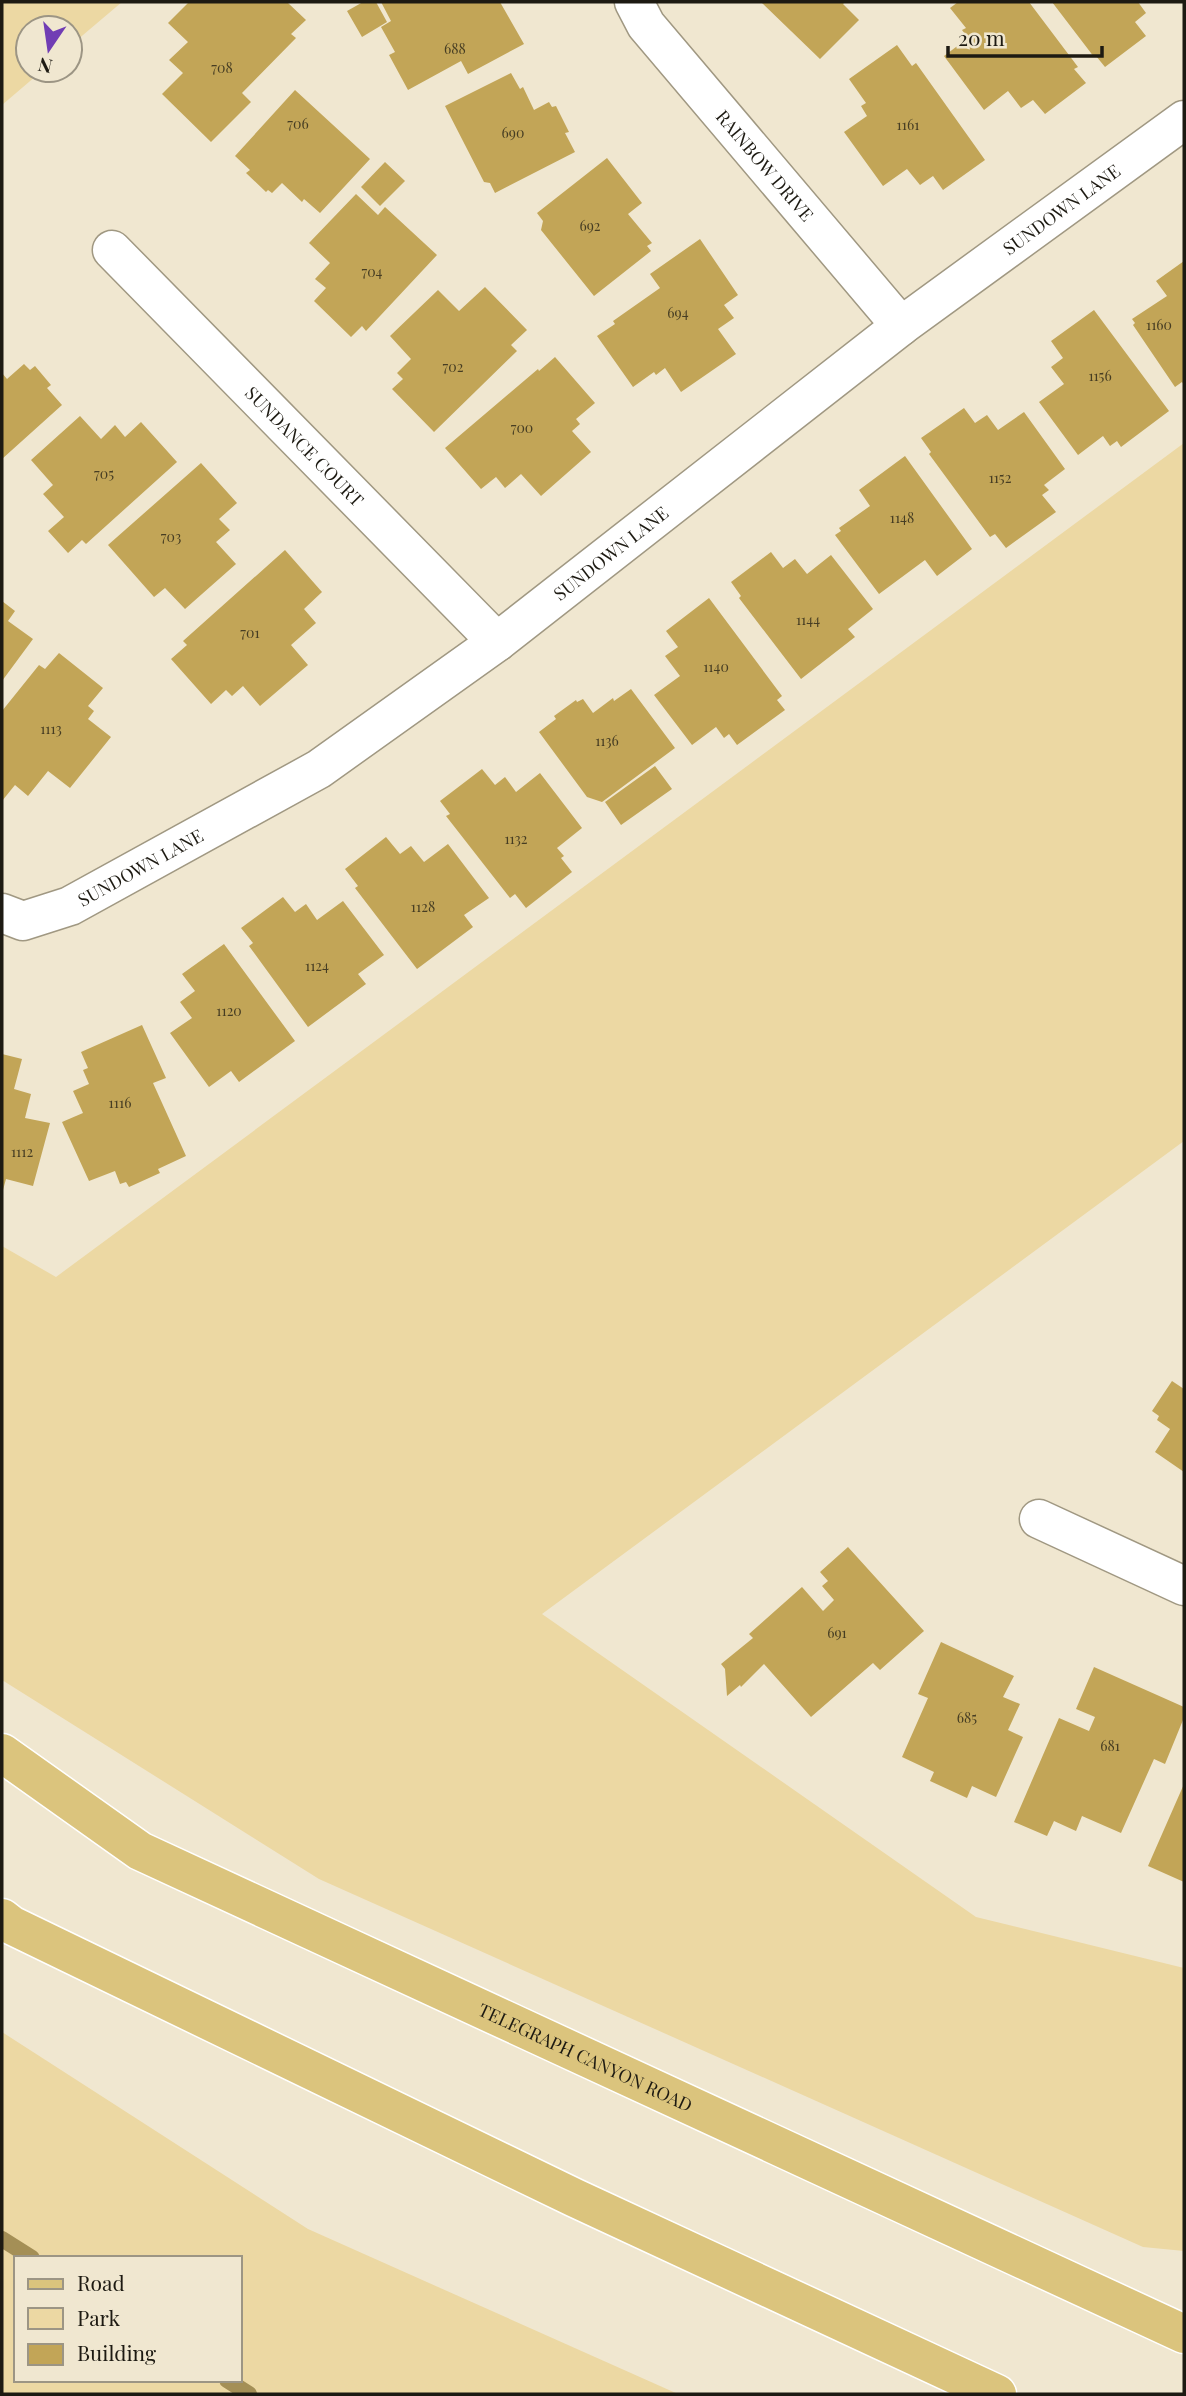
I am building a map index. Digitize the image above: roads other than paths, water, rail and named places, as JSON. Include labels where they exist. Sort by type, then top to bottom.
[{"type":"main road","name":"TELEGRAPH CANYON ROAD","points":[[2,1753],[140,1851],[1184,2334]]},
{"type":"main road","points":[[2,1918],[11,1925],[575,2199],[997,2394]]},
{"type":"street","name":"RAINBOW DRIVE","points":[[634,2],[646,24],[901,326]]},
{"type":"street","name":"SUNDOWN LANE","points":[[2,913],[23,921],[70,906],[319,768],[497,642],[901,326],[1184,120]]},
{"type":"street","name":"SUNDANCE COURT","points":[[112,250],[497,642]]},
{"type":"street","points":[[1040,1519],[1184,1586]]},
{"type":"waterway","points":[[2,2239],[29,2256]]},
{"type":"waterway","points":[[230,2382],[249,2394]]}]
